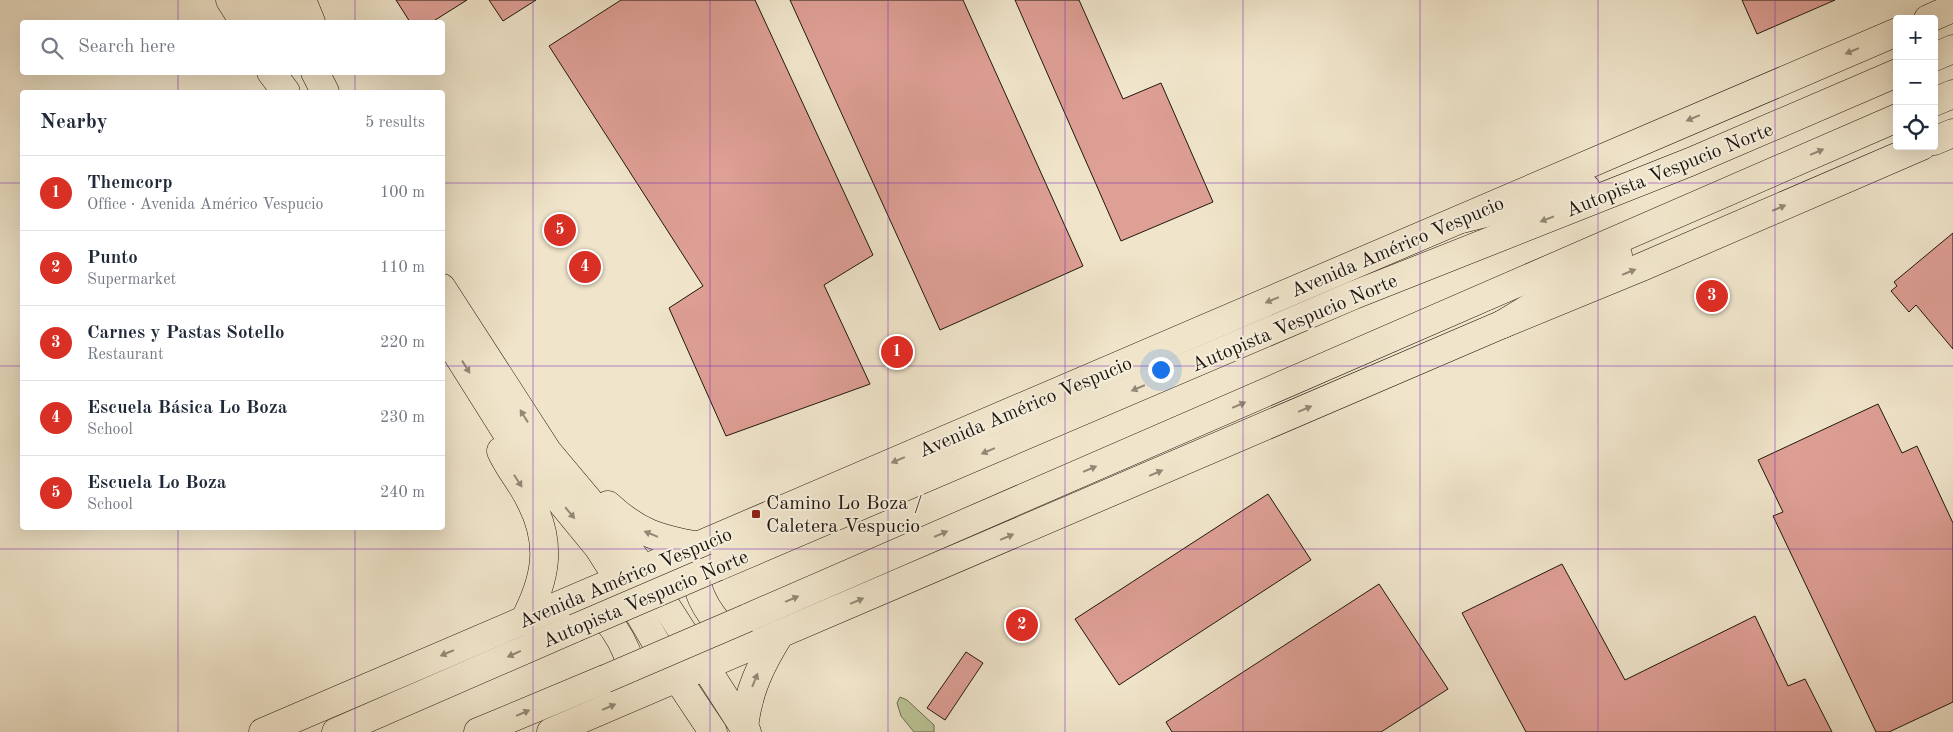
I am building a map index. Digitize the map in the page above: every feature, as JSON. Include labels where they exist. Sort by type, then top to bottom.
[{"type":"main road","points":[[230,0],[243,20]]},
{"type":"main road","points":[[253,0],[264,20]]},
{"type":"main road","points":[[277,0],[288,20]]},
{"type":"main road","points":[[302,0],[310,20]]},
{"type":"main road","points":[[1937,15],[1953,8]]},
{"type":"main road","name":"Avenida Américo Vespucio","points":[[263,732],[1462,219],[1666,129],[1893,34]]},
{"type":"main road","points":[[1938,55],[1953,49]]},
{"type":"main road","points":[[273,75],[284,90]]},
{"type":"main road","points":[[292,75],[299,90]]},
{"type":"main road","points":[[316,75],[324,90]]},
{"type":"main road","points":[[327,75],[331,90]]},
{"type":"main road","name":"Autopista Vespucio Norte","points":[[336,732],[717,566],[1354,295],[1690,162],[1893,75]]},
{"type":"main road","points":[[1938,100],[1953,94]]},
{"type":"main road","name":"Autopista Vespucio Norte","points":[[478,732],[747,618],[1893,120]]},
{"type":"main road","points":[[1938,139],[1953,133]]},
{"type":"main road","points":[[551,732],[1913,150]]},
{"type":"main road","points":[[1462,219],[1690,162]]},
{"type":"main road","points":[[1503,324],[1724,192]]},
{"type":"main road","points":[[445,293],[537,437],[562,470],[621,539],[631,575],[677,678],[713,732]]},
{"type":"main road","points":[[445,335],[515,446],[606,558],[631,575],[704,666],[746,729]]},
{"type":"main road","points":[[489,404],[496,438],[502,454],[530,499],[541,529],[544,544],[540,587],[524,621]]},
{"type":"main road","points":[[562,470],[590,488],[615,512],[652,536],[699,546],[696,579],[705,602],[725,631],[749,647]]},
{"type":"main road","points":[[581,596],[604,615],[621,640],[632,667],[635,696]]},
{"type":"main road","points":[[746,729],[746,710],[754,680],[780,634]]},
{"type":"green space","points":[[900,697],[907,700],[934,725],[934,732],[914,732],[901,716],[897,703]]},
{"type":"building","points":[[396,0],[467,0],[435,20],[409,20]]},
{"type":"building","points":[[489,0],[536,0],[503,21]]},
{"type":"building","points":[[621,0],[755,0],[873,255],[824,285],[870,384],[726,436],[669,308],[703,286],[549,46]]},
{"type":"building","points":[[790,0],[963,0],[1083,266],[940,330]]},
{"type":"building","points":[[1015,0],[1079,0],[1123,99],[1161,83],[1213,202],[1121,241]]},
{"type":"building","points":[[1742,0],[1835,0],[1757,34]]},
{"type":"building","points":[[1953,233],[1953,349],[1916,305],[1909,312],[1891,291],[1897,286],[1894,282]]},
{"type":"building","points":[[1878,404],[1902,453],[1917,446],[1953,523],[1953,702],[1889,732],[1876,732],[1773,516],[1783,512],[1758,460]]},
{"type":"building","points":[[1268,494],[1311,560],[1119,685],[1075,619]]},
{"type":"building","points":[[1562,564],[1625,680],[1755,616],[1788,686],[1805,679],[1832,732],[1526,732],[1462,613]]},
{"type":"building","points":[[1379,584],[1448,689],[1381,732],[1172,732],[1166,722]]},
{"type":"building","points":[[966,652],[983,663],[945,720],[927,708]]},
{"type":"place","name":"Escuela Lo Boza","points":[[560,230]]},
{"type":"place","name":"Escuela Básica Lo Boza","points":[[585,267]]},
{"type":"place","name":"Carnes y Pastas Sotello","points":[[1712,296]]},
{"type":"place","name":"Themcorp","points":[[897,352]]},
{"type":"place","name":"Camino Lo Boza / Caletera Vespucio","points":[[756,514]]},
{"type":"place","name":"Punto","points":[[1022,625]]}]
